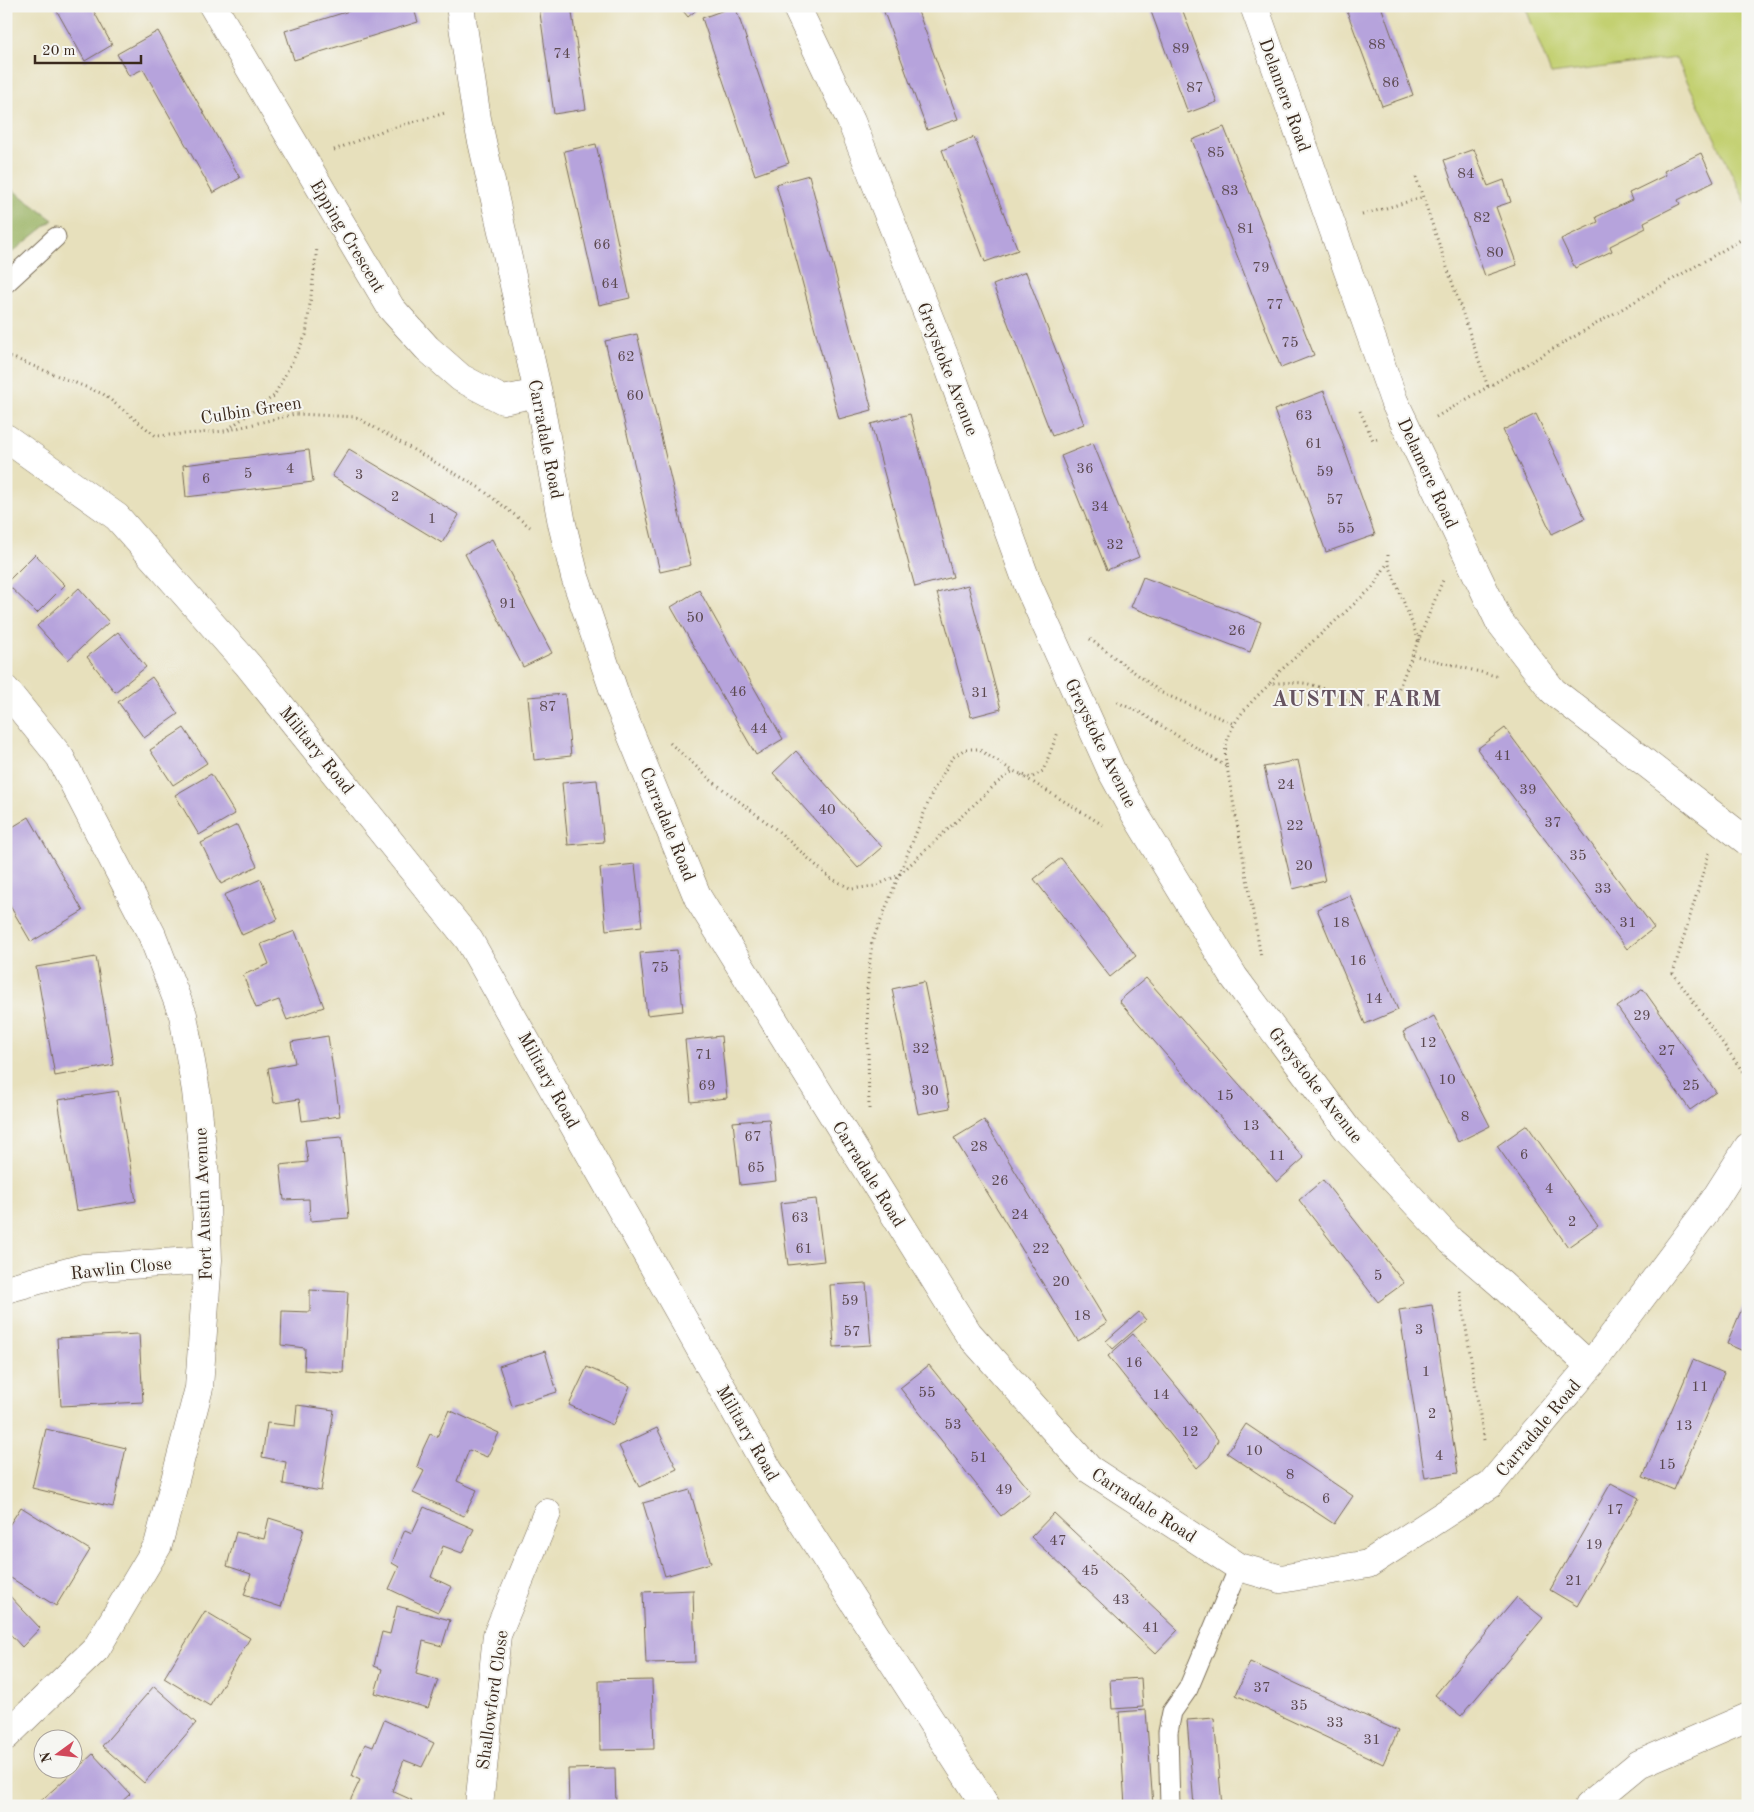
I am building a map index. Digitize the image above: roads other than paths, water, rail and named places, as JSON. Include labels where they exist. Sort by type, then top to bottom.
[{"type":"street","name":"Epping Crescent","points":[[213,6],[391,308],[427,348],[461,378],[503,400],[538,393]]},
{"type":"street","name":"Carradale Road","points":[[460,6],[475,104],[538,393],[562,524],[578,584],[618,703],[698,898],[968,1334],[1089,1469],[1239,1567],[1281,1579],[1368,1564],[1491,1484],[1590,1366],[1745,1159]]},
{"type":"street","name":"Greystoke Avenue","points":[[796,6],[851,121],[948,365],[1028,585],[1112,772],[1135,814],[1234,977],[1347,1129],[1451,1241],[1590,1366]]},
{"type":"street","name":"Delamere Road","points":[[1254,6],[1394,401],[1499,621],[1554,691],[1748,842]]},
{"type":"street","name":"Military Road","points":[[6,438],[117,517],[248,664],[469,940],[768,1469],[986,1806]]},
{"type":"street","name":"Fort Austin Avenue","points":[[6,690],[60,757],[152,935],[183,1015],[196,1091],[206,1175],[208,1260],[199,1388],[158,1545],[96,1649],[6,1736]]},
{"type":"street","name":"Rawlin Close","points":[[6,1289],[83,1268],[208,1260]]},
{"type":"street","name":"Shallowford Close","points":[[479,1806],[497,1635],[547,1513]]},
{"type":"street","points":[[1588,1806],[1639,1764],[1748,1717]]},
{"type":"lane","points":[[6,283],[56,237]]},
{"type":"lane","points":[[1170,1806],[1168,1732],[1172,1712],[1188,1689],[1239,1567]]},
{"type":"district","name":"AUSTIN FARM","points":[[1357,698]]}]
